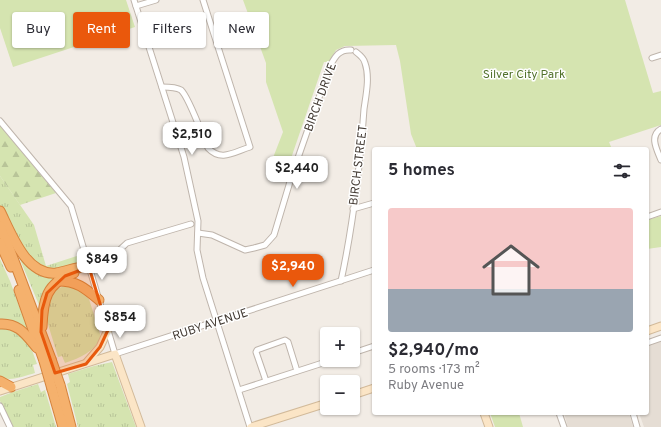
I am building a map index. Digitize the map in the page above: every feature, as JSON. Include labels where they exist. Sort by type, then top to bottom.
[{"type":"highway","points":[[0,211],[22,252],[33,266],[42,271],[56,273],[80,266],[89,267]]},
{"type":"highway","points":[[0,226],[42,332]]},
{"type":"highway","points":[[0,243],[11,267],[71,427]]},
{"type":"highway","points":[[45,357],[42,332],[42,310],[47,294],[58,281],[65,276],[89,267]]},
{"type":"highway","points":[[58,281],[68,281],[77,284],[99,300]]},
{"type":"highway","points":[[0,324],[14,325],[20,328],[45,357]]},
{"type":"highway","points":[[0,381],[11,387]]},
{"type":"highway","points":[[56,387],[63,427]]},
{"type":"street","points":[[134,0],[184,157],[198,222],[197,250],[202,271],[251,427],[320,405]]},
{"type":"street","points":[[136,6],[156,0]]},
{"type":"street","points":[[162,87],[180,90],[187,99],[208,148],[214,154],[221,157],[250,147],[203,0]]},
{"type":"street","name":"BIRCH DRIVE","points":[[198,233],[212,235],[246,250],[265,245],[274,235],[292,175],[330,66],[336,55],[343,51],[354,51]]},
{"type":"street","name":"BIRCH STREET","points":[[341,281],[346,260],[353,209],[367,78],[366,64],[361,56],[354,51]]},
{"type":"street","points":[[652,58],[661,55]]},
{"type":"street","points":[[0,121],[70,206],[115,354],[141,427]]},
{"type":"street","points":[[661,129],[655,134],[654,139],[661,160]]},
{"type":"street","points":[[353,209],[372,204]]},
{"type":"street","points":[[649,215],[661,212]]},
{"type":"street","points":[[89,267],[114,255],[127,243],[191,224]]},
{"type":"street","name":"RUBY AVENUE","points":[[0,391],[372,271]]},
{"type":"street","points":[[649,330],[661,326]]},
{"type":"street","points":[[86,364],[100,347],[108,330]]},
{"type":"street","points":[[649,342],[661,338]]},
{"type":"street","points":[[266,381],[256,352],[257,350],[285,340],[288,342],[297,371]]},
{"type":"street","points":[[360,351],[372,347]]},
{"type":"street","points":[[239,390],[320,364]]},
{"type":"street","points":[[360,393],[372,389]]},
{"type":"street","points":[[0,406],[10,427]]},
{"type":"street","points":[[485,415],[489,427]]},
{"type":"street","points":[[561,415],[564,427]]},
{"type":"street","points":[[633,415],[637,427]]},
{"type":"highlighted area","points":[[89,267],[108,330],[100,347],[86,364],[55,373],[41,332],[42,310],[47,293],[65,276]]},
{"type":"shaded area","points":[[661,341],[661,427],[644,427],[640,415],[649,415],[649,344]]},
{"type":"shaded area","points":[[565,415],[630,415],[633,427],[568,427]]},
{"type":"green space","points":[[0,0],[126,0],[130,12],[73,12],[73,47],[13,67],[0,28]]},
{"type":"green space","name":"Silver City Park","points":[[243,0],[625,0],[653,93],[661,91],[661,125],[609,142],[611,147],[416,147],[411,134],[400,61],[396,45],[345,46],[336,50],[329,62],[324,62],[286,173],[269,168],[283,132],[266,82],[266,63],[261,48],[269,48],[269,12],[247,12]]},
{"type":"green space","points":[[130,12],[135,27],[130,29]]},
{"type":"green space","points":[[0,125],[56,193],[20,205],[0,176]]},
{"type":"green space","points":[[0,176],[34,225],[46,266],[83,254],[83,258],[80,263],[52,270],[40,266],[26,253],[0,206]]},
{"type":"green space","points":[[661,216],[661,247],[649,249],[649,219]]},
{"type":"green space","points":[[16,250],[22,257],[59,275],[41,305],[39,305]]},
{"type":"green space","points":[[0,259],[10,281],[28,330],[27,332],[0,321]]},
{"type":"green space","points":[[64,286],[78,288],[89,299],[101,337],[95,347],[86,354],[65,363],[62,356],[58,357],[47,321],[46,308],[52,294],[57,289]]},
{"type":"green space","points":[[3,327],[17,333],[26,340],[32,350],[37,364],[33,365],[35,373],[13,379],[0,377],[0,328]]},
{"type":"green space","points":[[112,362],[136,427],[78,427],[67,384],[70,382],[68,374]]},
{"type":"green space","points":[[38,384],[41,392],[45,390],[56,427],[12,427],[0,401],[0,397]]},
{"type":"green space","points":[[491,415],[520,415],[523,427],[495,427]]}]
